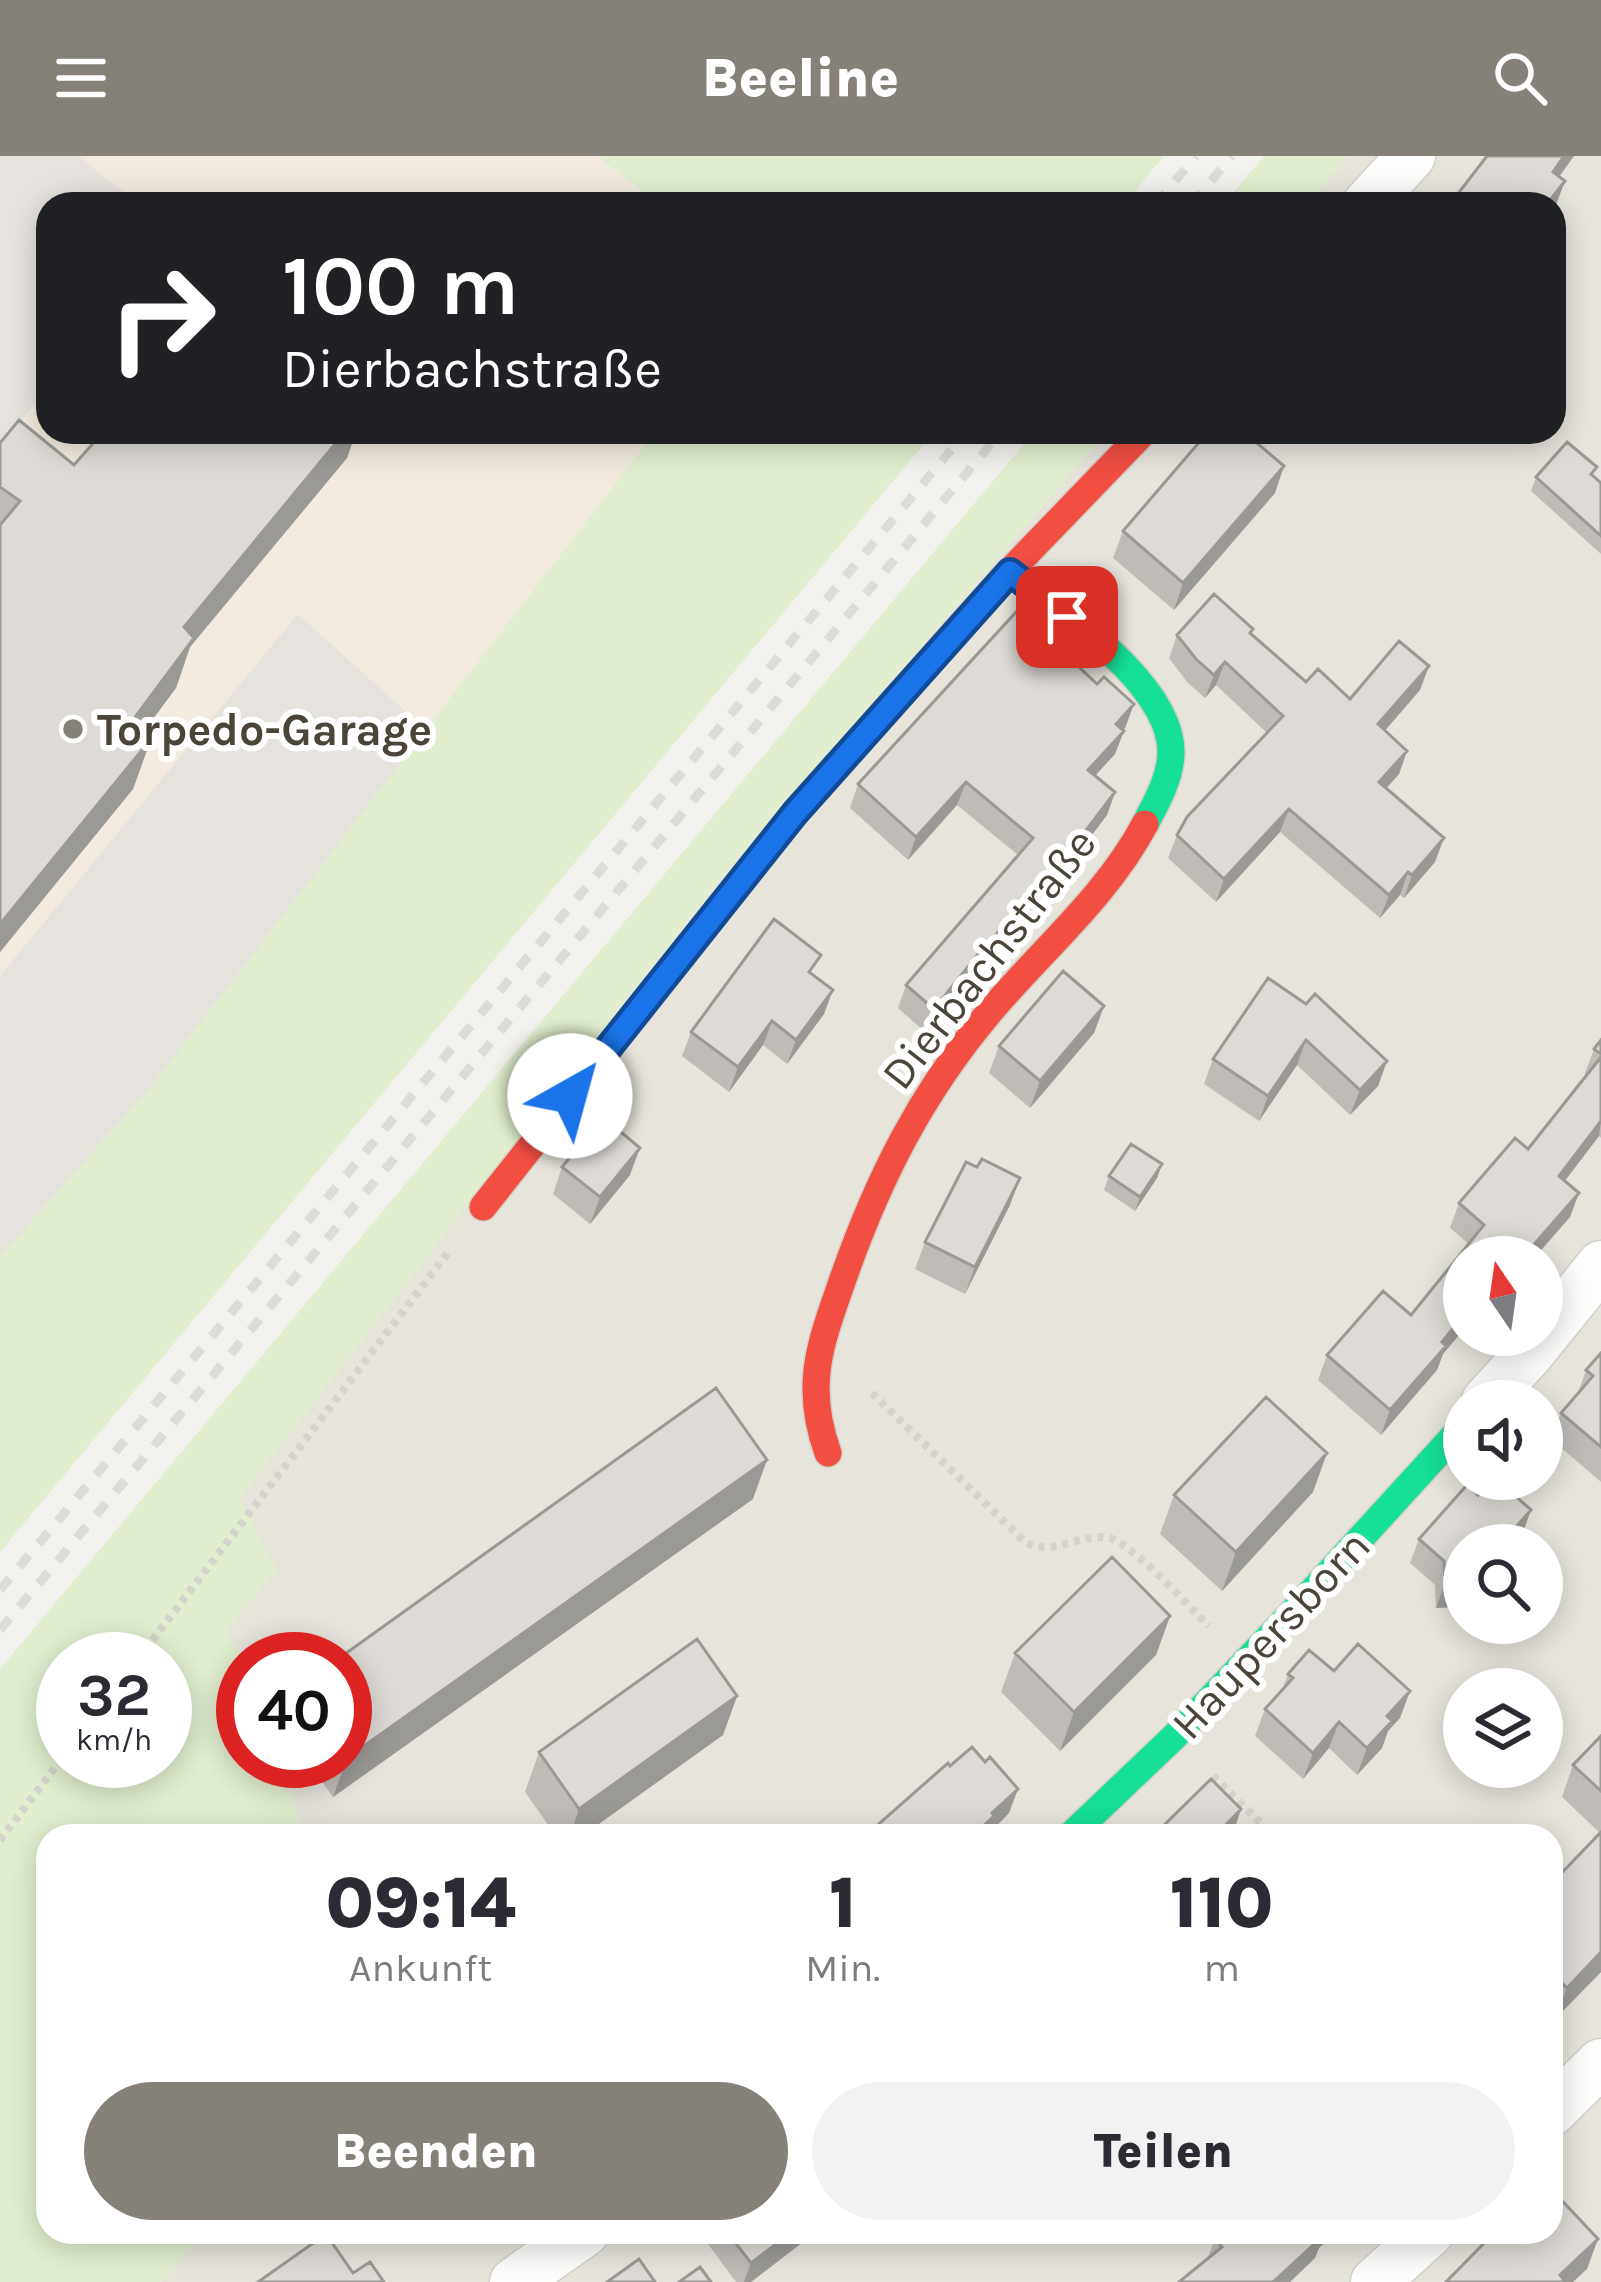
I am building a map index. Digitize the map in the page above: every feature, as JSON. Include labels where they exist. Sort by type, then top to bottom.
[{"type":"street","points":[[1378,192],[1411,156]]},
{"type":"street","points":[[483,1207],[782,829],[1010,572],[1133,444]]},
{"type":"street","name":"Dierbachstraße","points":[[828,1453],[816,1426],[815,1371],[850,1260],[918,1109],[996,1004],[1093,900],[1150,814],[1166,777],[1167,721],[1154,700],[1096,640],[1010,572]]},
{"type":"street","points":[[1505,1380],[1601,1265]]},
{"type":"street","name":"Haupersborn","points":[[1083,1824],[1174,1737],[1443,1448]]},
{"type":"street","points":[[1563,2100],[1601,2063]]},
{"type":"street","points":[[514,2282],[568,2244]]},
{"type":"street","points":[[1375,2282],[1417,2244]]},
{"type":"path","points":[[159,1632],[483,1207]]},
{"type":"path","points":[[823,1342],[1024,1542],[1044,1548],[1098,1537],[1121,1541],[1244,1660]]},
{"type":"path","points":[[1174,1737],[1262,1824]]},
{"type":"path","points":[[0,1840],[39,1788]]},
{"type":"shaded area","points":[[0,156],[597,156],[644,192],[36,192],[36,444],[646,444],[151,1086],[0,1257]]},
{"type":"shaded area","points":[[0,156],[78,156],[124,192],[36,192],[36,402],[0,446]]},
{"type":"shaded area","points":[[1348,156],[1601,156],[1601,2282],[161,2282],[195,2244],[1563,2244],[1563,1824],[300,1824],[289,1788],[372,1788],[372,1632],[227,1632],[276,1570],[239,1498],[730,867],[1097,444],[1566,444],[1566,192],[1318,192]]},
{"type":"shaded area","points":[[298,614],[426,730],[151,1086],[0,1257],[0,976]]},
{"type":"green space","points":[[597,156],[1164,156],[1134,192],[644,192]]},
{"type":"green space","points":[[1264,156],[1348,156],[1318,192],[1234,192]]},
{"type":"green space","points":[[646,444],[924,444],[0,1552],[0,1257],[151,1086]]},
{"type":"green space","points":[[1024,444],[1097,444],[730,867],[240,1498],[277,1570],[227,1632],[216,1632],[216,1788],[289,1788],[300,1824],[36,1824],[36,2244],[195,2244],[161,2282],[0,2282],[0,1669]]},
{"type":"building","points":[[1487,156],[1564,156],[1553,172],[1565,181],[1556,192],[1459,192]]},
{"type":"building","name":"Torpedo-Garage","points":[[19,420],[36,434],[36,444],[48,444],[74,465],[92,444],[335,444],[184,627],[194,638],[133,720],[151,739],[0,924],[0,525],[20,501],[0,487],[0,443]]},
{"type":"building","points":[[1566,443],[1597,467],[1591,474],[1601,483],[1601,536],[1536,477]]},
{"type":"building","points":[[1198,444],[1258,444],[1284,466],[1183,583],[1123,531]]},
{"type":"building","points":[[1214,594],[1306,682],[1318,669],[1350,699],[1399,641],[1429,666],[1378,724],[1407,751],[1379,782],[1444,838],[1389,895],[1289,809],[1224,879],[1177,835],[1187,817],[1283,716],[1225,662],[1214,675],[1177,635]]},
{"type":"building","points":[[1018,610],[1097,684],[1104,677],[1134,704],[1116,724],[1124,731],[1088,770],[1115,792],[1062,862],[934,1009],[906,985],[1033,838],[966,782],[916,837],[858,784]]},
{"type":"building","points":[[774,919],[821,955],[809,972],[833,990],[796,1040],[772,1021],[738,1067],[691,1032]]},
{"type":"building","points":[[1063,971],[1104,1006],[1040,1081],[999,1046]]},
{"type":"building","points":[[1268,978],[1306,1004],[1315,994],[1387,1061],[1360,1090],[1306,1040],[1268,1096],[1213,1059]]},
{"type":"building","points":[[1601,1057],[1601,1121],[1559,1176],[1579,1193],[1541,1236],[1475,1236],[1484,1225],[1459,1203],[1515,1138],[1528,1149]]},
{"type":"building","points":[[603,1117],[640,1148],[600,1197],[562,1167]]},
{"type":"building","points":[[1131,1144],[1162,1164],[1140,1197],[1109,1176]]},
{"type":"building","points":[[982,1159],[1020,1178],[975,1267],[925,1242],[966,1162],[977,1167]]},
{"type":"building","points":[[1443,1276],[1443,1349],[1390,1410],[1327,1355],[1383,1291],[1411,1315]]},
{"type":"building","points":[[1601,1353],[1601,1447],[1563,1415],[1593,1376],[1586,1370]]},
{"type":"building","points":[[716,1388],[767,1460],[372,1740],[372,1635]]},
{"type":"building","points":[[1266,1397],[1327,1453],[1236,1552],[1174,1495]]},
{"type":"building","points":[[1454,1500],[1520,1500],[1531,1510],[1519,1524],[1443,1524],[1443,1560],[1419,1539]]},
{"type":"building","points":[[1112,1557],[1170,1616],[1074,1712],[1015,1653]]},
{"type":"building","points":[[697,1639],[737,1696],[579,1809],[539,1752]]},
{"type":"building","points":[[1358,1644],[1410,1691],[1387,1716],[1392,1721],[1367,1748],[1339,1722],[1313,1753],[1265,1709],[1293,1678],[1288,1674],[1309,1650],[1334,1671]]},
{"type":"building","points":[[1601,1736],[1601,1791],[1573,1765]]},
{"type":"building","points":[[972,1747],[985,1762],[990,1757],[1018,1789],[985,1824],[879,1824],[948,1763],[950,1766]]},
{"type":"building","points":[[1211,1779],[1241,1809],[1227,1824],[1165,1824]]},
{"type":"building","points":[[1601,1832],[1601,1952],[1567,1988],[1563,1984],[1563,1872]]},
{"type":"building","points":[[1563,2202],[1598,2239],[1560,2275],[1562,2282],[1446,2282],[1483,2244],[1563,2244]]},
{"type":"building","points":[[312,2244],[333,2244],[353,2273],[370,2262],[384,2282],[258,2282]]},
{"type":"building","points":[[736,2244],[776,2244],[751,2263]]},
{"type":"building","points":[[1220,2244],[1314,2244],[1273,2282],[1179,2282],[1222,2247]]},
{"type":"building","points":[[639,2259],[655,2282],[607,2282]]},
{"type":"building","points":[[700,2267],[711,2282],[679,2282]]},
{"type":"railway","points":[[1166,192],[1196,156]]},
{"type":"railway","points":[[1202,192],[1232,156]]},
{"type":"railway","points":[[0,1590],[956,444]]},
{"type":"railway","points":[[0,1630],[991,444]]},
{"type":"traffic: fast","points":[[1010,571],[1110,651],[1154,702],[1167,728],[1171,754],[1165,782],[1145,824]]},
{"type":"traffic: fast","points":[[1083,1824],[1174,1737],[1443,1448]]},
{"type":"traffic: jam","points":[[483,1207],[795,813],[1010,571],[1132,444]]},
{"type":"traffic: jam","points":[[828,1453],[817,1406],[822,1343],[857,1240],[887,1171],[922,1106],[964,1044],[1112,875],[1145,824]]},
{"type":"place","name":"Torpedo-Garage","points":[[73,729]]},
{"type":"route","points":[[570,1096],[795,813],[1010,572],[1067,617]]}]
